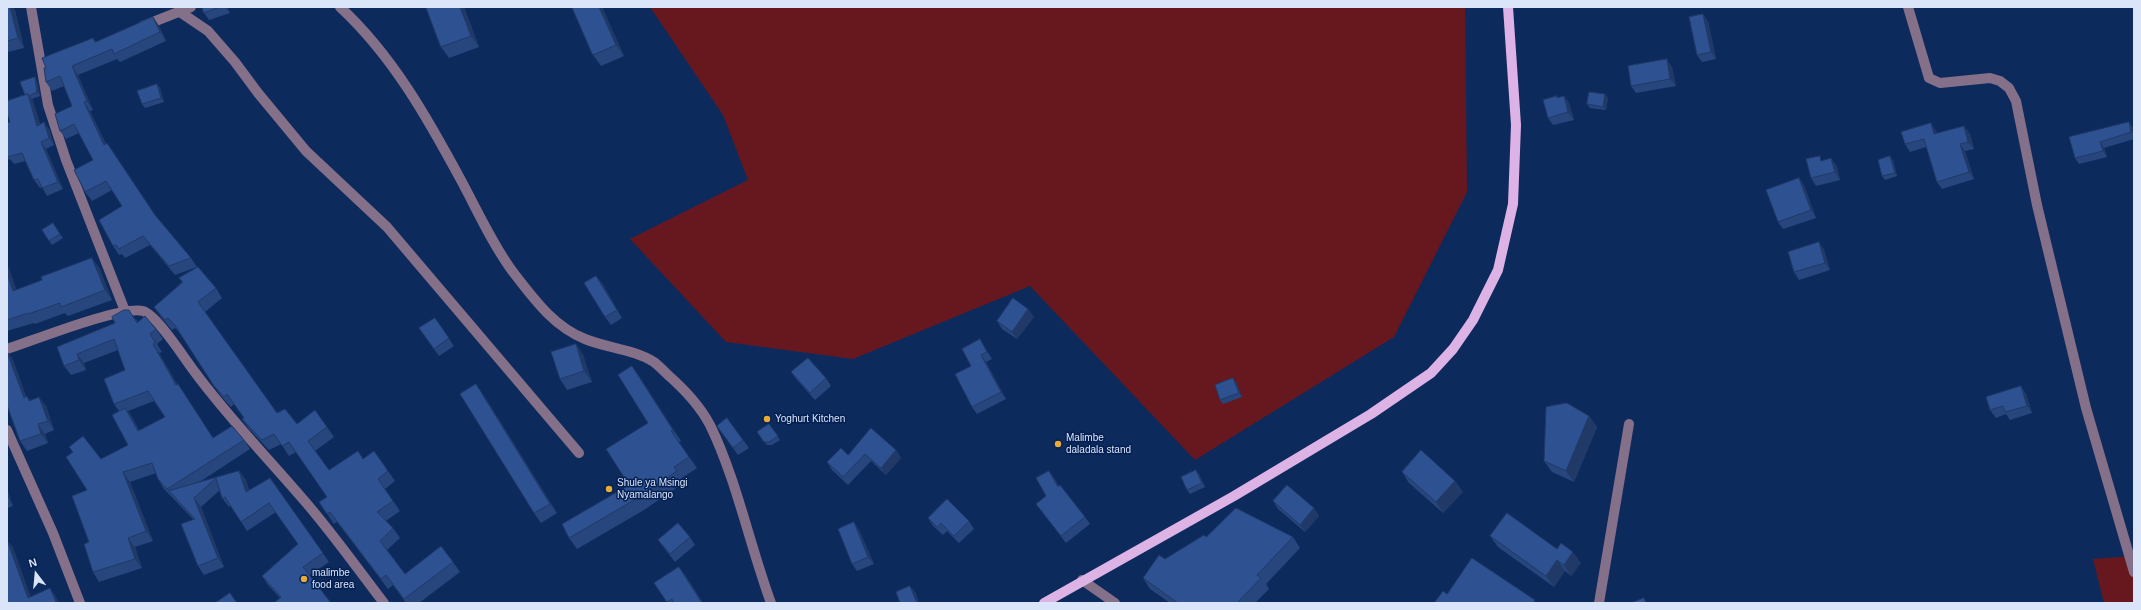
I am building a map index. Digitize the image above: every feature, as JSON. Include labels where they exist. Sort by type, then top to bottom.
[{"type":"main road","points":[[1044,603],[1082,580],[1234,496],[1371,414],[1431,373],[1453,348],[1473,320],[1498,270],[1513,204],[1516,125],[1508,7]]},
{"type":"street","points":[[31,7],[39,62],[48,105],[66,160],[126,311]]},
{"type":"street","points":[[130,31],[191,7]]},
{"type":"street","points":[[340,7],[390,61],[410,90],[436,134],[492,240],[511,269],[539,306],[561,326],[586,339],[625,350],[654,362],[684,389],[709,424],[729,474],[770,603]]},
{"type":"street","points":[[1908,7],[1928,78],[1940,83],[1990,78],[2000,81],[2009,88],[2016,101],[2037,205],[2086,408],[2134,572]]},
{"type":"street","points":[[180,12],[208,30],[306,152],[387,227],[579,453]]},
{"type":"street","points":[[39,62],[53,57]]},
{"type":"street","points":[[7,350],[126,311],[144,311],[156,321],[195,373],[248,437],[303,499],[384,603]]},
{"type":"street","points":[[1599,603],[1629,424]]},
{"type":"street","points":[[7,430],[53,534],[80,603]]},
{"type":"street","points":[[1082,580],[1116,603]]},
{"type":"shaded area","points":[[650,7],[1465,7],[1467,192],[1394,337],[1195,460],[1030,286],[853,359],[726,342],[630,239],[748,180],[723,115]]},
{"type":"shaded area","points":[[2134,556],[2134,603],[2104,603],[2093,559]]},
{"type":"building","points":[[7,7],[10,7],[18,38],[7,41]]},
{"type":"building","points":[[202,7],[220,7],[204,13]]},
{"type":"building","points":[[426,7],[460,7],[471,36],[441,47]]},
{"type":"building","points":[[572,7],[599,7],[616,45],[593,55]]},
{"type":"building","points":[[1703,14],[1711,52],[1697,55],[1689,17]]},
{"type":"building","points":[[153,17],[160,32],[114,54],[112,49],[72,66],[87,101],[84,102],[104,145],[107,143],[155,215],[191,258],[169,266],[143,236],[119,249],[116,245],[113,246],[99,220],[122,206],[106,181],[85,192],[74,170],[93,160],[74,124],[60,131],[55,114],[72,106],[60,76],[46,82],[44,68],[46,68],[42,58],[93,38],[95,42]]},
{"type":"building","points":[[1667,59],[1670,79],[1631,86],[1628,66]]},
{"type":"building","points":[[35,77],[37,92],[29,96],[28,94],[25,95],[20,82]]},
{"type":"building","points":[[157,84],[161,98],[142,104],[137,91]]},
{"type":"building","points":[[1589,92],[1605,94],[1603,107],[1587,104]]},
{"type":"building","points":[[28,94],[37,126],[44,122],[49,138],[41,142],[58,182],[42,188],[38,179],[34,180],[22,153],[8,157],[7,153],[7,123],[10,122],[7,113],[7,101]]},
{"type":"building","points":[[1557,96],[1557,98],[1564,96],[1568,112],[1548,118],[1543,100]]},
{"type":"building","points":[[2129,122],[2131,132],[2100,142],[2103,151],[2075,158],[2069,137]]},
{"type":"building","points":[[1931,123],[1934,134],[1964,126],[1968,142],[1960,144],[1969,172],[1937,182],[1924,139],[1905,144],[1901,132]]},
{"type":"building","points":[[1820,156],[1821,161],[1831,158],[1835,172],[1811,178],[1806,159]]},
{"type":"building","points":[[1890,156],[1895,173],[1882,176],[1878,160]]},
{"type":"building","points":[[1799,178],[1811,210],[1778,222],[1766,190]]},
{"type":"building","points":[[53,223],[60,234],[49,241],[42,230]]},
{"type":"building","points":[[1819,242],[1825,263],[1794,272],[1788,252]]},
{"type":"building","points":[[92,258],[105,290],[61,307],[60,303],[7,320],[7,273],[13,291],[42,280],[41,277]]},
{"type":"building","points":[[198,267],[216,288],[198,302],[277,413],[285,409],[297,424],[315,410],[327,427],[308,441],[329,470],[358,451],[363,459],[374,451],[388,471],[378,479],[393,501],[377,512],[393,528],[380,541],[405,574],[441,546],[453,562],[404,599],[386,575],[381,579],[330,512],[327,514],[319,502],[327,497],[289,442],[282,446],[274,434],[262,440],[242,419],[244,418],[227,394],[224,397],[214,386],[174,324],[168,318],[165,320],[154,307],[183,282],[179,278]]},
{"type":"building","points":[[596,276],[617,310],[605,317],[584,283]]},
{"type":"building","points":[[1013,298],[1028,309],[1012,332],[997,321]]},
{"type":"building","points":[[124,310],[129,310],[137,323],[145,316],[156,329],[150,334],[155,342],[153,344],[176,385],[178,384],[213,438],[232,426],[244,440],[167,489],[158,479],[152,463],[123,472],[146,531],[128,538],[135,559],[93,572],[84,544],[89,542],[72,496],[87,490],[66,457],[73,452],[69,447],[83,436],[101,459],[128,445],[112,415],[125,408],[138,431],[165,417],[148,391],[114,404],[104,379],[125,370],[114,339],[77,354],[79,360],[64,366],[57,347],[115,323],[112,317]]},
{"type":"building","points":[[435,318],[449,338],[434,349],[419,328]]},
{"type":"building","points":[[980,339],[987,352],[981,355],[1001,392],[972,407],[955,374],[971,366],[962,349]]},
{"type":"building","points":[[576,344],[584,371],[560,379],[551,352]]},
{"type":"building","points":[[7,352],[24,398],[27,396],[29,401],[39,397],[48,421],[38,424],[41,434],[20,441],[7,405]]},
{"type":"building","points":[[808,358],[826,378],[810,393],[791,372]]},
{"type":"building","points":[[632,366],[673,430],[671,431],[689,457],[674,467],[677,471],[636,499],[569,538],[562,524],[629,485],[606,449],[648,423],[618,375]]},
{"type":"building","points":[[1233,378],[1239,393],[1220,400],[1215,385]]},
{"type":"building","points":[[476,384],[550,504],[534,513],[460,394]]},
{"type":"building","points":[[2021,386],[2027,406],[2005,412],[2003,406],[1990,410],[1986,397]]},
{"type":"building","points":[[1567,403],[1589,416],[1566,471],[1544,461],[1546,407]]},
{"type":"building","points":[[727,418],[743,440],[733,448],[717,426]]},
{"type":"building","points":[[769,424],[778,436],[769,442],[764,442],[757,432]]},
{"type":"building","points":[[871,428],[896,450],[881,468],[865,454],[843,477],[827,462],[841,448],[848,455]]},
{"type":"building","points":[[1421,450],[1455,481],[1436,502],[1402,472]]},
{"type":"building","points":[[1196,470],[1202,483],[1187,490],[1181,477]]},
{"type":"building","points":[[239,471],[246,492],[270,478],[323,553],[303,567],[331,603],[274,603],[281,597],[262,576],[298,544],[269,503],[241,522],[225,497],[222,498],[216,478],[194,498],[218,558],[198,566],[181,524],[195,519],[169,491]]},
{"type":"building","points":[[1049,471],[1058,487],[1060,485],[1085,517],[1061,536],[1036,504],[1046,496],[1036,478]]},
{"type":"building","points":[[1287,485],[1314,508],[1300,525],[1273,501]]},
{"type":"building","points":[[7,493],[10,502],[7,503]]},
{"type":"building","points":[[947,499],[969,521],[954,536],[941,523],[937,527],[928,518]]},
{"type":"building","points":[[1236,508],[1293,537],[1257,575],[1261,578],[1237,603],[1178,603],[1143,578],[1159,555],[1165,559],[1204,535],[1206,537]]},
{"type":"building","points":[[1507,513],[1557,549],[1561,543],[1573,552],[1564,565],[1557,560],[1546,576],[1490,536]]},
{"type":"building","points":[[854,522],[868,557],[852,564],[838,529]]},
{"type":"building","points":[[678,523],[690,537],[670,554],[658,540]]},
{"type":"building","points":[[7,540],[28,598],[50,588],[56,602],[7,603]]},
{"type":"building","points":[[1472,558],[1535,600],[1533,603],[1434,603],[1443,591],[1447,594]]},
{"type":"building","points":[[679,567],[702,603],[674,603],[672,599],[667,602],[654,583]]},
{"type":"building","points":[[910,586],[917,603],[900,603],[896,592]]},
{"type":"building","points":[[230,593],[237,603],[215,603]]},
{"type":"building","points":[[1644,598],[1646,603],[1631,603]]},
{"type":"place","name":"Yoghurt Kitchen","points":[[767,419]]},
{"type":"place","name":"Malimbe daladala stand","points":[[1058,444]]},
{"type":"place","name":"Shule ya Msingi Nyamalango","points":[[609,489]]},
{"type":"place","name":"malimbe food area","points":[[304,579]]}]
